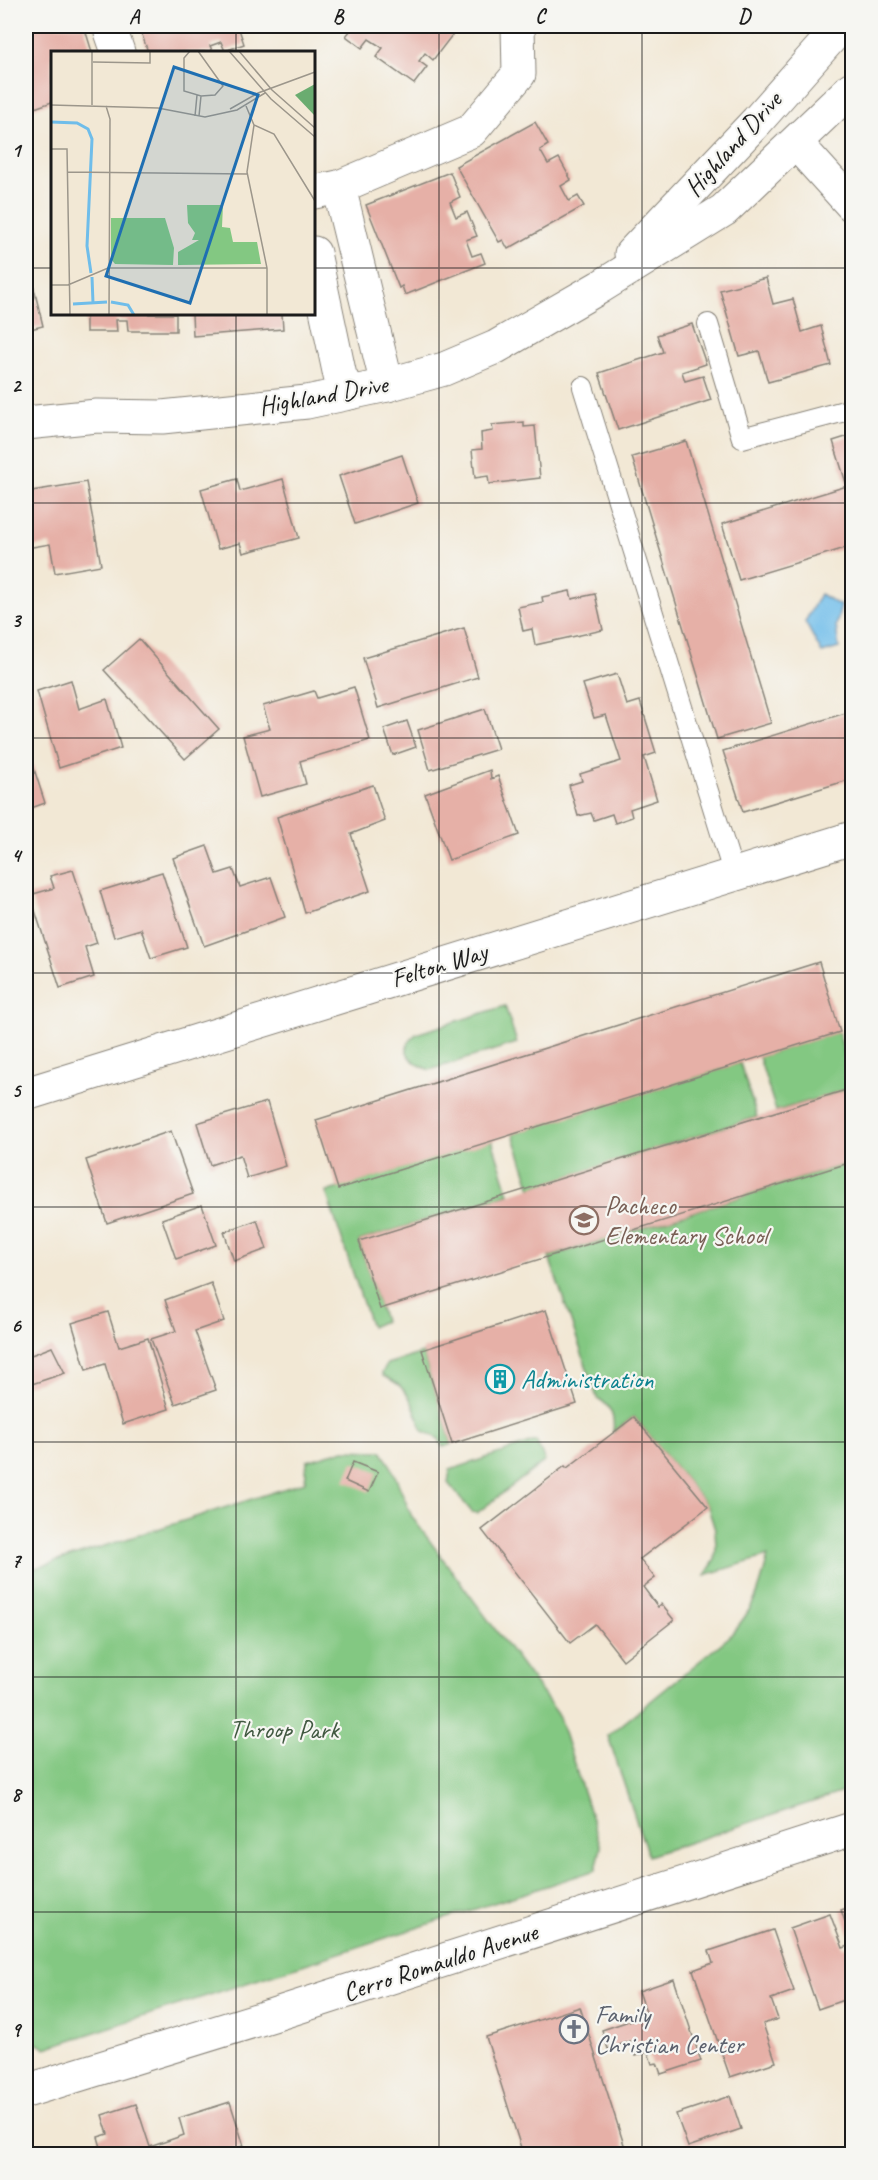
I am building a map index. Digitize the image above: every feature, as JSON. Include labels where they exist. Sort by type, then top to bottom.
[{"type":"street","points":[[109,26],[118,51]]},
{"type":"street","points":[[387,385],[326,190],[471,131],[519,74],[518,26]]},
{"type":"street","name":"Highland Drive","points":[[600,287],[757,121],[841,26]]},
{"type":"street","name":"Highland Drive","points":[[26,423],[97,416],[162,417],[307,402],[387,385],[444,369],[496,346],[600,287],[724,210],[852,88]]},
{"type":"street","points":[[796,143],[852,205]]},
{"type":"street","points":[[315,258],[340,376],[349,393]]},
{"type":"street","name":"Felton Way","points":[[26,1094],[852,838]]},
{"type":"street","name":"Cerro Romauldo Avenue","points":[[26,2091],[273,2015],[852,1829]]},
{"type":"lane","points":[[708,324],[742,438],[852,409]]},
{"type":"lane","points":[[583,387],[734,875]]},
{"type":"green space","points":[[505,1006],[517,1043],[430,1070],[417,1064],[409,1056],[408,1046],[416,1034]]},
{"type":"green space","points":[[838,1032],[852,1076],[852,1088],[776,1111],[759,1057]]},
{"type":"green space","points":[[740,1063],[757,1117],[531,1188],[513,1134]]},
{"type":"green space","points":[[492,1140],[509,1194],[359,1241],[384,1321],[371,1327],[326,1192]]},
{"type":"green space","points":[[852,1162],[852,1789],[648,1856],[608,1736],[729,1637],[745,1617],[755,1599],[768,1556],[705,1575],[715,1560],[716,1547],[715,1530],[708,1507],[634,1417],[613,1432],[611,1412],[606,1404],[597,1398],[549,1257]]},
{"type":"green space","points":[[423,1353],[452,1444],[443,1447],[439,1439],[422,1430],[405,1391],[382,1373],[387,1364]]},
{"type":"green space","points":[[536,1441],[545,1461],[477,1513],[472,1512],[448,1483],[450,1470]]},
{"type":"green space","name":"Throop Park","points":[[344,1450],[381,1451],[391,1466],[412,1517],[558,1714],[601,1847],[596,1870],[46,2048],[26,2039],[26,1571],[305,1482],[307,1461]]},
{"type":"water","points":[[820,594],[841,606],[836,626],[839,648],[822,653],[805,622]]},
{"type":"building","points":[[26,26],[84,26],[92,51],[51,51],[51,102],[26,111]]},
{"type":"building","points":[[139,26],[238,26],[244,44],[225,51],[221,42],[210,46],[212,51],[148,51]]},
{"type":"building","points":[[354,26],[459,26],[433,60],[425,53],[419,61],[427,67],[414,84],[376,57],[383,48],[369,39],[362,48],[346,36]]},
{"type":"building","points":[[535,122],[548,145],[540,150],[548,164],[559,158],[571,180],[561,186],[569,201],[578,196],[584,206],[508,249],[503,240],[499,242],[456,166]]},
{"type":"building","points":[[450,172],[460,197],[450,202],[456,217],[467,212],[477,236],[466,240],[472,256],[481,253],[485,263],[405,295],[402,286],[399,288],[366,205]]},
{"type":"building","points":[[26,255],[43,326],[26,330]]},
{"type":"building","points":[[766,278],[773,304],[793,299],[802,332],[821,326],[831,365],[768,382],[759,351],[739,356],[720,290]]},
{"type":"building","points":[[86,315],[176,315],[176,331],[128,331],[127,320],[116,320],[117,332],[86,332]]},
{"type":"building","points":[[192,315],[282,315],[283,329],[193,336]]},
{"type":"building","points":[[692,324],[706,364],[682,372],[685,381],[703,376],[711,400],[618,430],[599,373],[663,352],[657,335]]},
{"type":"building","points":[[524,422],[524,427],[535,426],[540,478],[489,484],[488,476],[475,478],[472,450],[482,449],[481,433],[493,431],[492,425]]},
{"type":"building","points":[[852,435],[852,546],[739,580],[722,524],[847,486],[833,441]]},
{"type":"building","points":[[686,441],[771,723],[717,739],[632,457]]},
{"type":"building","points":[[402,455],[418,503],[355,524],[339,476]]},
{"type":"building","points":[[237,479],[240,491],[283,479],[299,538],[243,553],[240,543],[218,549],[201,489]]},
{"type":"building","points":[[86,482],[101,565],[55,573],[50,544],[26,548],[26,492]]},
{"type":"building","points":[[852,555],[852,573],[847,556]]},
{"type":"building","points":[[570,591],[572,599],[595,594],[603,630],[535,645],[532,629],[523,631],[518,607],[543,602],[542,597]]},
{"type":"building","points":[[464,628],[478,677],[378,708],[363,658]]},
{"type":"building","points":[[139,639],[219,729],[185,759],[104,670]]},
{"type":"building","points":[[617,674],[627,705],[640,701],[656,753],[644,757],[657,800],[630,809],[632,817],[615,823],[612,814],[594,820],[591,813],[578,816],[569,785],[582,781],[580,774],[621,761],[606,715],[594,718],[583,684]]},
{"type":"building","points":[[71,680],[79,709],[107,699],[121,748],[59,768],[37,691]]},
{"type":"building","points":[[354,687],[370,740],[300,761],[306,784],[260,797],[243,736],[270,729],[263,706],[314,691],[317,698]]},
{"type":"building","points":[[485,709],[498,749],[430,770],[418,730]]},
{"type":"building","points":[[852,711],[852,779],[743,812],[723,751]]},
{"type":"building","points":[[407,721],[416,747],[393,755],[384,729]]},
{"type":"building","points":[[26,744],[45,803],[26,810]]},
{"type":"building","points":[[490,770],[491,779],[498,776],[519,835],[449,860],[425,794]]},
{"type":"building","points":[[373,785],[385,821],[351,834],[370,891],[305,913],[277,817]]},
{"type":"building","points":[[207,846],[217,874],[233,869],[240,887],[271,877],[285,917],[204,946],[173,858]]},
{"type":"building","points":[[73,870],[97,943],[85,947],[94,977],[60,988],[30,895],[54,888],[50,876]]},
{"type":"building","points":[[162,872],[187,947],[151,958],[141,929],[114,937],[100,891]]},
{"type":"building","points":[[819,962],[840,1032],[338,1189],[316,1120]]},
{"type":"building","points":[[852,1088],[852,1162],[380,1309],[359,1241]]},
{"type":"building","points":[[267,1102],[286,1166],[247,1178],[240,1155],[210,1165],[197,1123]]},
{"type":"building","points":[[171,1131],[193,1194],[107,1223],[86,1160]]},
{"type":"building","points":[[202,1205],[216,1245],[176,1259],[162,1219]]},
{"type":"building","points":[[257,1220],[267,1249],[234,1261],[224,1232]]},
{"type":"building","points":[[26,1223],[31,1238],[26,1239]]},
{"type":"building","points":[[211,1283],[224,1321],[195,1331],[216,1390],[175,1404],[151,1339],[176,1331],[165,1300]]},
{"type":"building","name":"Administration","points":[[546,1310],[577,1404],[452,1444],[422,1350]]},
{"type":"building","points":[[108,1312],[119,1347],[148,1338],[169,1409],[123,1424],[105,1364],[86,1370],[72,1323]]},
{"type":"building","points":[[52,1347],[65,1373],[26,1386],[26,1357]]},
{"type":"building","points":[[634,1417],[708,1507],[640,1559],[655,1578],[643,1587],[658,1607],[661,1604],[674,1620],[623,1660],[595,1624],[570,1643],[482,1530],[565,1466],[567,1468]]},
{"type":"building","points":[[353,1462],[378,1472],[369,1492],[345,1481]]},
{"type":"building","points":[[852,1906],[852,1942],[841,1910]]},
{"type":"building","points":[[830,1914],[843,1948],[852,1945],[852,1997],[818,2009],[790,1928]]},
{"type":"building","points":[[773,1930],[794,1991],[771,1999],[778,2019],[763,2024],[776,2062],[730,2077],[693,1970],[713,1963],[709,1951]]},
{"type":"building","points":[[674,1979],[701,2061],[661,2074],[657,2063],[652,2064],[648,2052],[635,2056],[630,2041],[608,2049],[602,2030],[647,2015],[639,1991]]},
{"type":"building","points":[[580,2007],[627,2154],[523,2154],[486,2037]]},
{"type":"building","points":[[730,2096],[741,2129],[688,2147],[676,2114]]},
{"type":"building","points":[[230,2102],[244,2146],[218,2154],[103,2154],[98,2137],[108,2134],[102,2115],[136,2104],[150,2147],[184,2135],[179,2118]]},
{"type":"place","name":"Pacheco Elementary School","points":[[584,1220]]},
{"type":"place","name":"Administration","points":[[500,1379]]},
{"type":"place","name":"Family Christian Center","points":[[574,2029]]}]
